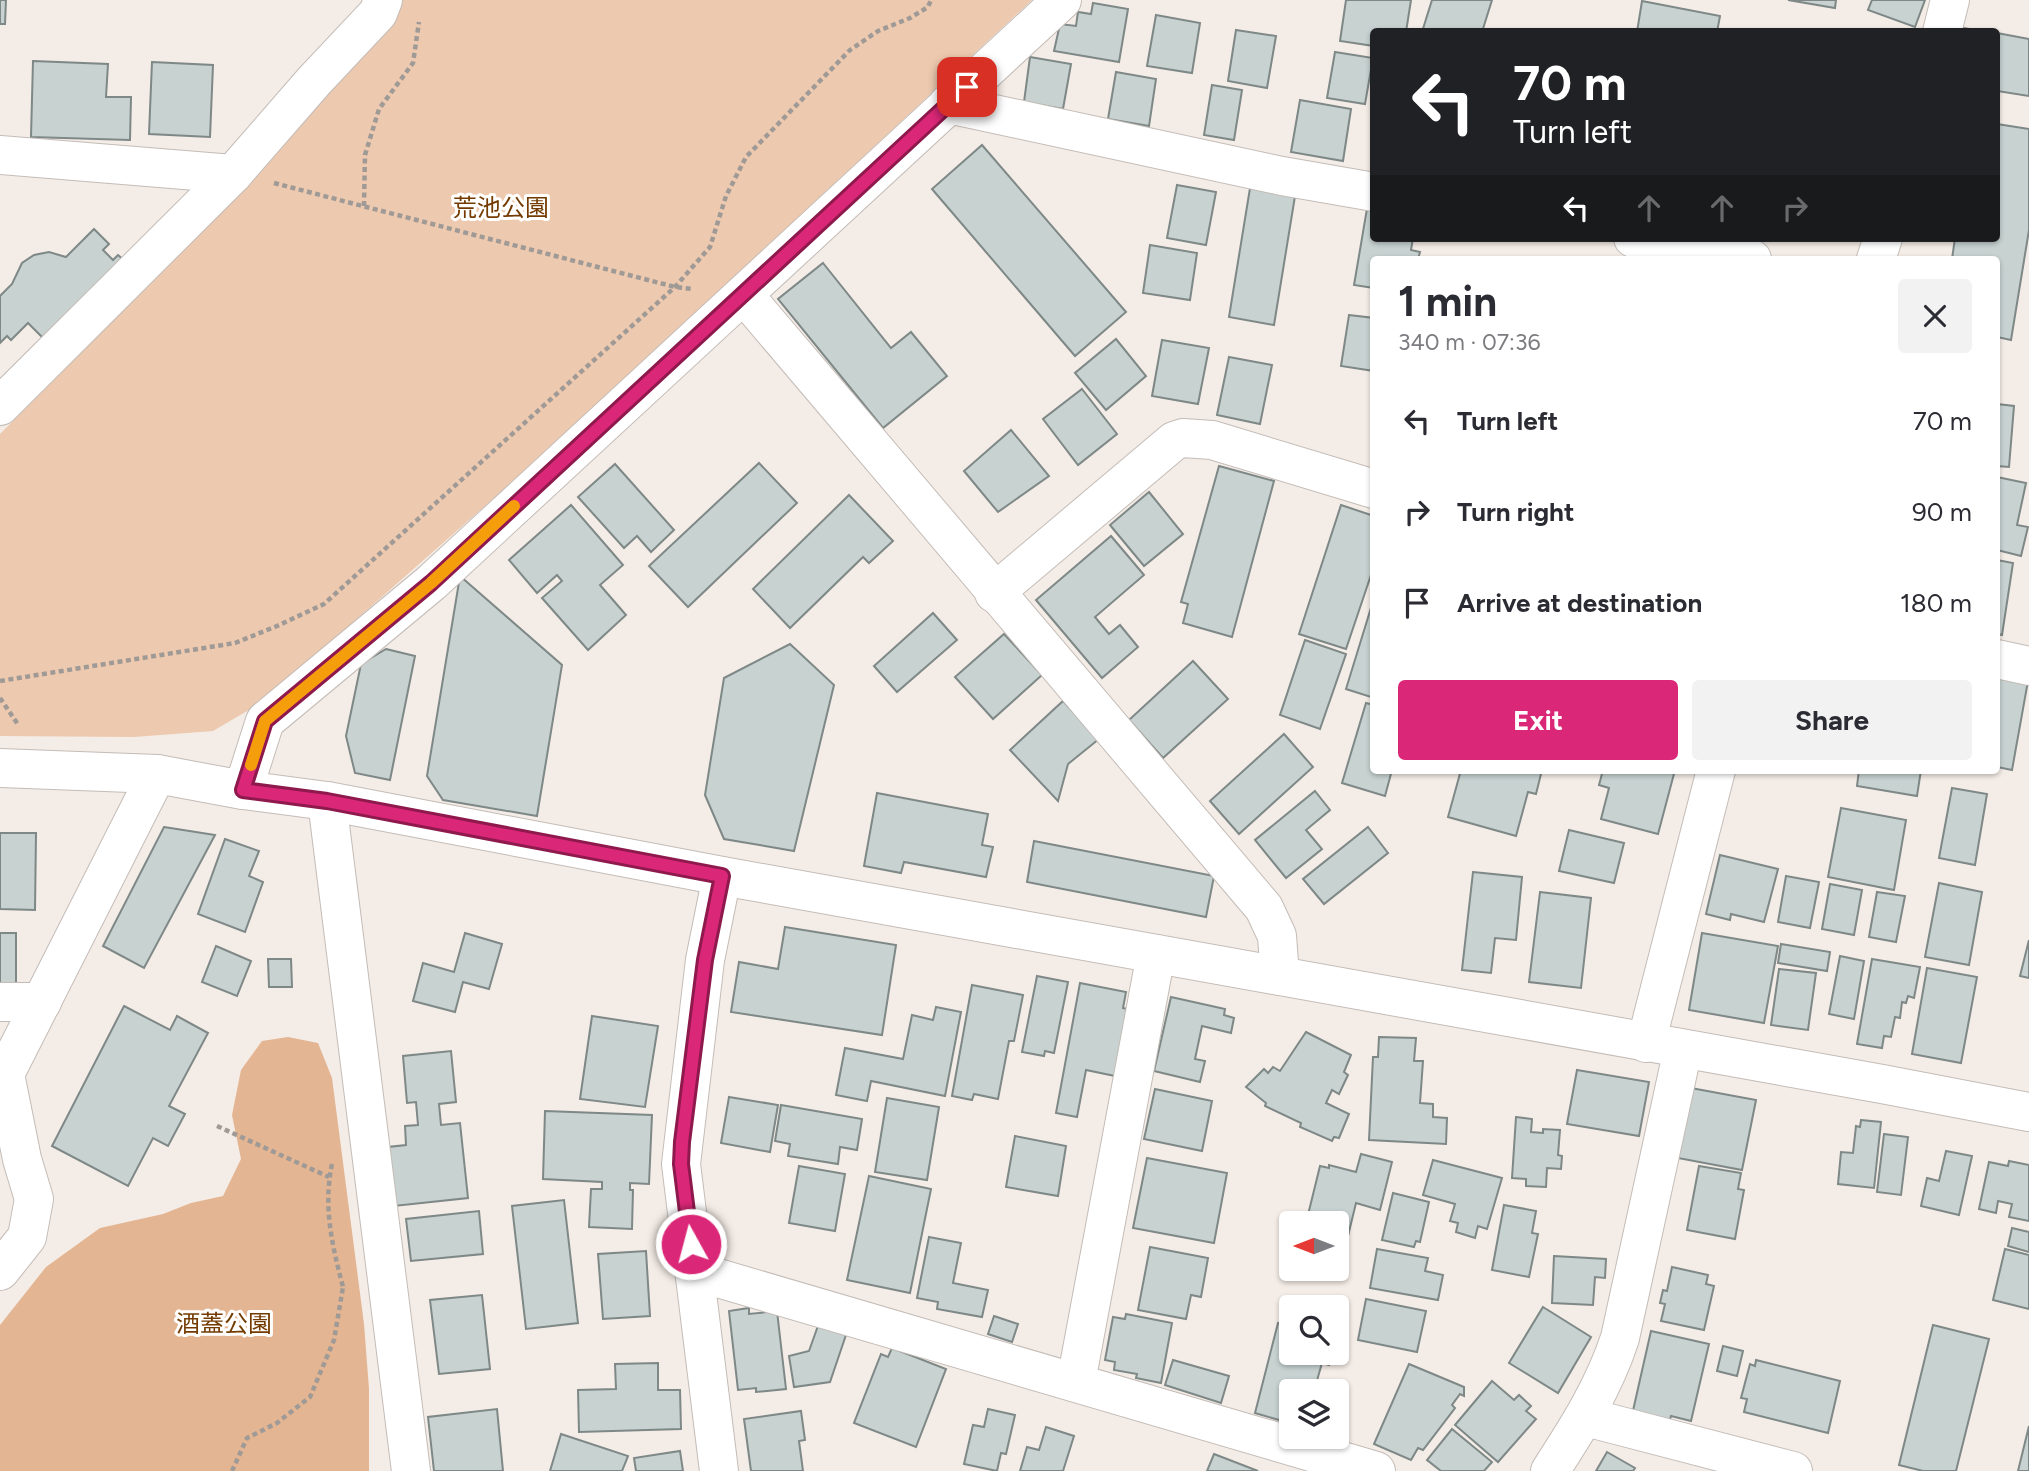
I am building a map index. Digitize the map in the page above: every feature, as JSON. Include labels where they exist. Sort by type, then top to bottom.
[{"type":"street","points":[[0,407],[248,177],[314,81],[378,13],[383,0]]},
{"type":"street","points":[[243,790],[265,721],[431,583],[1062,0]]},
{"type":"street","points":[[1943,28],[1950,0]]},
{"type":"street","points":[[948,104],[1282,176],[1370,191]]},
{"type":"street","points":[[0,155],[248,177]]},
{"type":"street","points":[[1656,242],[1735,256]]},
{"type":"street","points":[[744,295],[1264,908],[1277,936],[1280,976]]},
{"type":"street","points":[[995,593],[1174,442],[1183,438],[1212,440],[1370,488]]},
{"type":"street","points":[[2000,660],[2029,666]]},
{"type":"street","points":[[0,768],[157,774],[243,790],[327,801],[722,876],[2029,1112]]},
{"type":"street","points":[[0,1271],[27,1237],[16,1214],[34,1199],[22,1159],[5,1074],[157,774]]},
{"type":"street","points":[[1646,1043],[1715,774]]},
{"type":"street","points":[[327,801],[411,1471]]},
{"type":"street","points":[[719,1471],[681,1164],[705,960],[722,876]]},
{"type":"street","points":[[1076,1382],[1156,954]]},
{"type":"street","points":[[0,1002],[42,1002]]},
{"type":"street","points":[[1550,1471],[1586,1417],[1611,1366],[1620,1338],[1683,1049]]},
{"type":"street","points":[[694,1271],[1376,1471]]},
{"type":"street","points":[[1586,1417],[1793,1471]]},
{"type":"path","points":[[0,681],[235,643],[324,604],[675,287],[710,247],[726,196],[746,157],[850,50],[878,31],[928,7],[931,0]]},
{"type":"path","points":[[363,206],[365,155],[379,109],[413,62],[420,11]]},
{"type":"path","points":[[248,177],[675,287],[704,291]]},
{"type":"path","points":[[0,698],[19,726]]},
{"type":"path","points":[[217,1126],[329,1177]]},
{"type":"path","points":[[232,1471],[247,1438],[277,1423],[310,1398],[334,1340],[343,1287]]},
{"type":"green space","name":"荒池公園","points":[[403,0],[1032,0],[529,467],[264,701],[213,731],[134,737],[0,736],[0,434],[160,274],[292,135]]},
{"type":"green space","name":"酒蓋公園","points":[[288,1037],[318,1043],[332,1078],[364,1324],[369,1389],[369,1471],[0,1471],[0,1325],[46,1267],[100,1228],[163,1214],[191,1203],[223,1196],[241,1159],[232,1115],[241,1070],[262,1041]]},
{"type":"building","points":[[0,0],[6,0],[5,24],[0,24]]},
{"type":"building","points":[[1346,0],[1411,0],[1407,28],[1370,28],[1370,45],[1340,41]]},
{"type":"building","points":[[1432,0],[1492,0],[1483,28],[1423,28]]},
{"type":"building","points":[[1788,0],[1836,0],[1835,8]]},
{"type":"building","points":[[1872,0],[1925,0],[1915,27],[1868,10]]},
{"type":"building","points":[[1642,1],[1720,16],[1718,28],[1638,28]]},
{"type":"building","points":[[1093,3],[1128,9],[1119,62],[1054,51],[1060,24],[1076,26],[1078,12],[1091,14]]},
{"type":"building","points":[[1156,15],[1200,23],[1192,73],[1147,66]]},
{"type":"building","points":[[1236,30],[1276,36],[1267,88],[1228,81]]},
{"type":"building","points":[[2000,34],[2029,39],[2029,96],[2000,91]]},
{"type":"building","points":[[1335,52],[1370,58],[1365,104],[1327,98]]},
{"type":"building","points":[[1030,57],[1071,64],[1063,109],[1024,102]]},
{"type":"building","points":[[33,61],[108,64],[106,97],[131,97],[130,140],[31,137]]},
{"type":"building","points":[[152,62],[213,65],[210,137],[149,134]]},
{"type":"building","points":[[1116,72],[1156,79],[1149,126],[1108,119]]},
{"type":"building","points":[[1212,85],[1242,90],[1234,140],[1204,135]]},
{"type":"building","points":[[1300,100],[1351,109],[1343,161],[1291,152]]},
{"type":"building","points":[[2000,124],[2029,129],[2029,230],[2011,340],[2000,338],[2000,256],[1952,256],[1954,242],[2000,242]]},
{"type":"building","points":[[982,145],[1126,312],[1075,356],[932,189]]},
{"type":"building","points":[[1251,182],[1296,190],[1274,325],[1229,317]]},
{"type":"building","points":[[1177,185],[1216,192],[1206,245],[1167,238]]},
{"type":"building","points":[[1370,203],[1370,242],[1412,242],[1411,250],[1420,252],[1419,256],[1370,256],[1370,287],[1354,285]]},
{"type":"building","points":[[94,229],[109,244],[103,250],[113,260],[118,255],[125,261],[45,340],[28,323],[11,340],[7,336],[0,343],[0,296],[12,284],[22,263],[34,255],[49,252],[66,257]]},
{"type":"building","points":[[1150,245],[1197,253],[1190,300],[1143,293]]},
{"type":"building","points":[[823,263],[891,348],[911,332],[947,376],[883,428],[778,299]]},
{"type":"building","points":[[1349,315],[1370,318],[1370,370],[1341,366]]},
{"type":"building","points":[[1116,339],[1146,376],[1106,410],[1075,373]]},
{"type":"building","points":[[1162,340],[1209,348],[1198,404],[1152,396]]},
{"type":"building","points":[[1229,357],[1272,365],[1260,424],[1217,415]]},
{"type":"building","points":[[1082,389],[1117,434],[1078,465],[1043,419]]},
{"type":"building","points":[[2000,404],[2014,406],[2009,467],[2000,466]]},
{"type":"building","points":[[1011,430],[1049,476],[998,512],[964,471]]},
{"type":"building","points":[[759,463],[797,503],[688,607],[649,566]]},
{"type":"building","points":[[615,464],[674,530],[651,552],[637,536],[624,548],[578,497]]},
{"type":"building","points":[[1219,466],[1274,481],[1232,637],[1183,623],[1188,604],[1181,602]]},
{"type":"building","points":[[2000,478],[2026,483],[2017,525],[2028,527],[2021,556],[2000,551]]},
{"type":"building","points":[[1149,492],[1183,534],[1144,566],[1110,525]]},
{"type":"building","points":[[849,495],[893,541],[869,563],[863,557],[790,628],[753,589]]},
{"type":"building","points":[[571,505],[623,565],[600,585],[626,615],[588,650],[542,598],[562,581],[557,575],[537,593],[509,560]]},
{"type":"building","points":[[1341,505],[1370,515],[1370,578],[1346,649],[1299,634]]},
{"type":"building","points":[[1111,536],[1144,575],[1095,617],[1109,634],[1120,625],[1138,647],[1102,678],[1036,600]]},
{"type":"building","points":[[2000,561],[2013,563],[2000,635]]},
{"type":"building","points":[[460,576],[562,665],[537,816],[443,800],[427,776]]},
{"type":"building","points":[[1370,611],[1370,697],[1346,689]]},
{"type":"building","points":[[933,613],[957,640],[897,692],[874,666]]},
{"type":"building","points":[[1004,634],[1042,675],[993,719],[955,677]]},
{"type":"building","points":[[1305,640],[1346,654],[1320,729],[1280,715]]},
{"type":"building","points":[[790,644],[834,685],[794,851],[724,839],[705,795],[724,678]]},
{"type":"building","points":[[386,649],[415,656],[390,780],[355,773],[346,736],[361,664]]},
{"type":"building","points":[[1193,661],[1228,699],[1163,758],[1129,720]]},
{"type":"building","points":[[2000,676],[2028,681],[2012,770],[2000,768]]},
{"type":"building","points":[[1063,701],[1099,739],[1068,764],[1058,801],[1010,750]]},
{"type":"building","points":[[1366,703],[1370,704],[1370,774],[1391,774],[1385,796],[1342,783]]},
{"type":"building","points":[[1284,734],[1313,767],[1239,834],[1210,801]]},
{"type":"building","points":[[1460,774],[1541,774],[1536,794],[1528,792],[1516,836],[1448,817]]},
{"type":"building","points":[[1602,774],[1674,774],[1658,834],[1601,819],[1609,788],[1599,785]]},
{"type":"building","points":[[1858,774],[1920,774],[1917,796],[1857,786]]},
{"type":"building","points":[[1952,788],[1987,794],[1975,865],[1939,858]]},
{"type":"building","points":[[1315,791],[1330,810],[1306,830],[1322,849],[1286,878],[1255,840]]},
{"type":"building","points":[[877,793],[988,814],[982,845],[993,847],[986,877],[904,862],[901,873],[864,866]]},
{"type":"building","points":[[1841,808],[1906,820],[1894,890],[1828,877]]},
{"type":"building","points":[[164,827],[215,835],[144,968],[103,946]]},
{"type":"building","points":[[1368,827],[1388,853],[1324,904],[1303,879]]},
{"type":"building","points":[[1569,830],[1624,843],[1614,883],[1559,871]]},
{"type":"building","points":[[0,833],[36,833],[35,910],[0,909]]},
{"type":"building","points":[[225,839],[259,851],[249,876],[263,882],[245,932],[198,914]]},
{"type":"building","points":[[1034,841],[1214,876],[1206,917],[1027,882]]},
{"type":"building","points":[[1720,855],[1778,869],[1764,922],[1731,914],[1730,920],[1706,914]]},
{"type":"building","points":[[1473,872],[1522,877],[1516,940],[1495,938],[1491,973],[1462,970]]},
{"type":"building","points":[[1786,876],[1819,882],[1810,928],[1778,922]]},
{"type":"building","points":[[1939,883],[1982,892],[1969,965],[1925,957]]},
{"type":"building","points":[[1830,884],[1862,890],[1854,935],[1822,929]]},
{"type":"building","points":[[1540,892],[1591,898],[1581,988],[1529,982]]},
{"type":"building","points":[[1877,892],[1905,896],[1896,942],[1869,937]]},
{"type":"building","points":[[785,927],[896,945],[882,1035],[731,1012],[739,962],[778,969]]},
{"type":"building","points":[[0,933],[16,933],[16,992],[0,992]]},
{"type":"building","points":[[465,933],[502,944],[489,989],[463,982],[455,1012],[413,1001],[423,963],[454,972]]},
{"type":"building","points":[[1702,933],[1778,946],[1764,1023],[1689,1010]]},
{"type":"building","points":[[2029,940],[2029,978],[2020,976]]},
{"type":"building","points":[[1781,944],[1830,952],[1827,971],[1778,963]]},
{"type":"building","points":[[216,946],[251,961],[237,996],[202,982]]},
{"type":"building","points":[[1840,956],[1864,961],[1854,1019],[1829,1014]]},
{"type":"building","points":[[268,959],[291,959],[292,987],[269,987]]},
{"type":"building","points":[[1872,959],[1920,967],[1914,998],[1908,996],[1906,1003],[1902,1002],[1900,1018],[1895,1017],[1891,1037],[1884,1036],[1882,1048],[1857,1044]]},
{"type":"building","points":[[1927,968],[1977,977],[1961,1063],[1912,1054]]},
{"type":"building","points":[[1779,969],[1816,973],[1808,1030],[1771,1025]]},
{"type":"building","points":[[1037,976],[1068,982],[1054,1053],[1045,1051],[1044,1056],[1022,1052]]},
{"type":"building","points":[[1080,983],[1126,992],[1123,1008],[1127,1009],[1115,1076],[1086,1070],[1077,1117],[1056,1113]]},
{"type":"building","points":[[972,985],[1023,995],[1014,1041],[1009,1041],[998,1099],[974,1094],[972,1100],[952,1096]]},
{"type":"building","points":[[1171,997],[1225,1009],[1224,1015],[1234,1018],[1231,1033],[1202,1026],[1195,1059],[1205,1061],[1200,1082],[1154,1071]]},
{"type":"building","points":[[124,1006],[170,1030],[177,1016],[208,1033],[169,1106],[185,1114],[168,1146],[153,1138],[128,1186],[52,1146]]},
{"type":"building","points":[[936,1007],[961,1012],[945,1096],[871,1081],[867,1101],[836,1095],[845,1048],[903,1059],[912,1015],[933,1020]]},
{"type":"building","points":[[592,1016],[658,1026],[645,1107],[580,1099]]},
{"type":"building","points":[[1306,1032],[1351,1055],[1344,1072],[1348,1075],[1339,1094],[1332,1090],[1326,1103],[1349,1114],[1339,1138],[1334,1137],[1332,1141],[1300,1127],[1301,1123],[1265,1106],[1266,1103],[1246,1087],[1264,1069],[1268,1073],[1273,1067],[1280,1071]]},
{"type":"building","points":[[1379,1037],[1416,1038],[1414,1061],[1423,1061],[1420,1103],[1433,1104],[1433,1117],[1447,1118],[1446,1144],[1369,1140],[1373,1057],[1378,1057]]},
{"type":"building","points":[[451,1051],[456,1102],[439,1104],[441,1125],[460,1123],[468,1198],[394,1206],[388,1147],[406,1145],[405,1126],[418,1125],[416,1102],[407,1103],[403,1056]]},
{"type":"building","points":[[1577,1070],[1649,1082],[1639,1136],[1567,1124]]},
{"type":"building","points":[[1691,1088],[1756,1100],[1742,1170],[1678,1158]]},
{"type":"building","points":[[1155,1089],[1212,1101],[1202,1151],[1144,1139]]},
{"type":"building","points":[[729,1097],[778,1105],[770,1152],[721,1143]]},
{"type":"building","points":[[887,1098],[939,1107],[927,1180],[875,1172]]},
{"type":"building","points":[[781,1105],[862,1119],[857,1150],[840,1147],[838,1164],[788,1156],[790,1144],[775,1141]]},
{"type":"building","points":[[545,1111],[652,1115],[649,1184],[630,1183],[630,1190],[633,1190],[632,1229],[589,1227],[591,1189],[602,1189],[602,1182],[543,1179]]},
{"type":"building","points":[[1516,1117],[1532,1119],[1531,1132],[1543,1133],[1543,1129],[1560,1130],[1558,1155],[1562,1156],[1561,1169],[1547,1168],[1546,1187],[1526,1186],[1526,1179],[1512,1178]]},
{"type":"building","points":[[1861,1120],[1881,1122],[1874,1188],[1838,1184],[1841,1152],[1853,1153],[1856,1126],[1860,1127]]},
{"type":"building","points":[[1884,1134],[1908,1137],[1901,1195],[1877,1192]]},
{"type":"building","points":[[1015,1136],[1066,1146],[1058,1196],[1006,1187]]},
{"type":"building","points":[[1946,1151],[1972,1156],[1959,1215],[1921,1206],[1927,1178],[1939,1181]]},
{"type":"building","points":[[1361,1154],[1392,1162],[1380,1210],[1356,1203],[1349,1232],[1349,1211],[1309,1211],[1320,1166],[1329,1168],[1329,1165],[1356,1172]]},
{"type":"building","points":[[1147,1158],[1227,1173],[1214,1243],[1133,1228]]},
{"type":"building","points":[[1433,1160],[1502,1178],[1487,1229],[1478,1226],[1475,1238],[1456,1232],[1458,1223],[1450,1221],[1455,1204],[1423,1195]]},
{"type":"building","points":[[2009,1161],[2029,1165],[2029,1221],[2009,1217],[2012,1204],[1998,1201],[1996,1213],[1979,1209],[1989,1162],[2008,1166]]},
{"type":"building","points":[[799,1166],[845,1174],[835,1231],[789,1223]]},
{"type":"building","points":[[1699,1166],[1741,1173],[1738,1189],[1744,1190],[1735,1239],[1687,1230]]},
{"type":"building","points":[[869,1176],[931,1189],[910,1293],[847,1280]]},
{"type":"building","points":[[1393,1193],[1429,1202],[1420,1242],[1416,1241],[1414,1247],[1382,1240]]},
{"type":"building","points":[[564,1200],[578,1323],[526,1329],[512,1206]]},
{"type":"building","points":[[1504,1205],[1536,1211],[1532,1233],[1538,1234],[1529,1277],[1492,1270]]},
{"type":"building","points":[[479,1211],[483,1254],[411,1261],[406,1219]]},
{"type":"building","points":[[2012,1228],[2029,1232],[2029,1252],[2008,1246]]},
{"type":"building","points":[[929,1237],[961,1243],[953,1283],[988,1290],[982,1317],[937,1309],[938,1302],[917,1298]]},
{"type":"building","points":[[1150,1247],[1208,1258],[1201,1297],[1191,1295],[1186,1319],[1138,1310]]},
{"type":"building","points":[[1377,1249],[1428,1258],[1425,1271],[1443,1275],[1438,1300],[1370,1288]]},
{"type":"building","points":[[2005,1249],[2029,1255],[2029,1309],[1993,1300]]},
{"type":"building","points":[[646,1251],[650,1316],[603,1319],[598,1254]]},
{"type":"building","points":[[1554,1256],[1606,1259],[1605,1278],[1595,1277],[1593,1305],[1552,1303]]},
{"type":"building","points":[[1672,1267],[1708,1275],[1706,1284],[1714,1286],[1704,1330],[1661,1321],[1665,1304],[1660,1303],[1663,1290],[1667,1291]]},
{"type":"building","points":[[482,1295],[490,1369],[439,1374],[430,1300]]},
{"type":"building","points":[[1366,1299],[1426,1311],[1417,1352],[1358,1340]]},
{"type":"building","points":[[1543,1307],[1591,1337],[1558,1393],[1509,1363]]},
{"type":"building","points":[[749,1308],[749,1314],[777,1311],[786,1389],[756,1392],[756,1388],[738,1390],[729,1311]]},
{"type":"building","points":[[1126,1314],[1172,1323],[1161,1383],[1136,1378],[1137,1374],[1114,1370],[1115,1362],[1105,1360],[1113,1317],[1125,1319]]},
{"type":"building","points":[[994,1316],[1018,1324],[1012,1342],[988,1334]]},
{"type":"building","points":[[819,1323],[847,1332],[830,1382],[794,1387],[789,1356],[809,1351]]},
{"type":"building","points":[[1278,1323],[1279,1365],[1321,1365],[1317,1379],[1279,1379],[1279,1420],[1255,1413]]},
{"type":"building","points":[[1933,1325],[1989,1339],[1956,1471],[1923,1471],[1899,1465]]},
{"type":"building","points":[[1651,1331],[1709,1344],[1691,1421],[1671,1416],[1669,1423],[1632,1415]]},
{"type":"building","points":[[1723,1346],[1743,1351],[1737,1376],[1717,1371]]},
{"type":"building","points":[[892,1348],[946,1369],[916,1447],[854,1423],[881,1354],[888,1357]]},
{"type":"building","points":[[1173,1360],[1229,1376],[1221,1403],[1165,1385]]},
{"type":"building","points":[[1756,1360],[1840,1381],[1828,1433],[1744,1412],[1747,1399],[1741,1398],[1750,1364],[1755,1366]]},
{"type":"building","points":[[658,1363],[658,1390],[680,1390],[681,1429],[579,1432],[578,1390],[616,1389],[615,1364]]},
{"type":"building","points":[[1409,1364],[1464,1387],[1464,1396],[1460,1394],[1452,1405],[1455,1408],[1423,1450],[1418,1448],[1411,1460],[1374,1444]]},
{"type":"building","points":[[1492,1381],[1514,1400],[1519,1395],[1531,1406],[1526,1411],[1536,1419],[1498,1462],[1455,1425]]},
{"type":"building","points":[[497,1409],[503,1471],[434,1471],[428,1417]]},
{"type":"building","points":[[988,1409],[1015,1415],[1006,1454],[1001,1453],[997,1471],[964,1464],[973,1425],[984,1427]]},
{"type":"building","points":[[801,1411],[805,1440],[799,1441],[803,1471],[751,1471],[744,1419]]},
{"type":"building","points":[[2029,1426],[2029,1471],[2018,1471]]},
{"type":"building","points":[[1046,1427],[1074,1436],[1063,1471],[1020,1471],[1027,1447],[1039,1450]]},
{"type":"building","points":[[1452,1429],[1492,1462],[1484,1471],[1441,1471],[1427,1460]]},
{"type":"building","points":[[561,1434],[628,1456],[622,1471],[550,1471]]},
{"type":"building","points":[[680,1451],[683,1471],[636,1471],[634,1458]]},
{"type":"building","points":[[1607,1452],[1635,1468],[1633,1471],[1596,1471]]},
{"type":"building","points":[[1214,1454],[1258,1471],[1207,1471]]},
{"type":"slow traffic","points":[[251,765],[265,721],[431,583],[514,506]]},
{"type":"route","points":[[691,1244],[681,1164],[682,1142],[705,960],[722,876],[327,801],[243,790],[265,721],[431,583],[967,87]]}]
